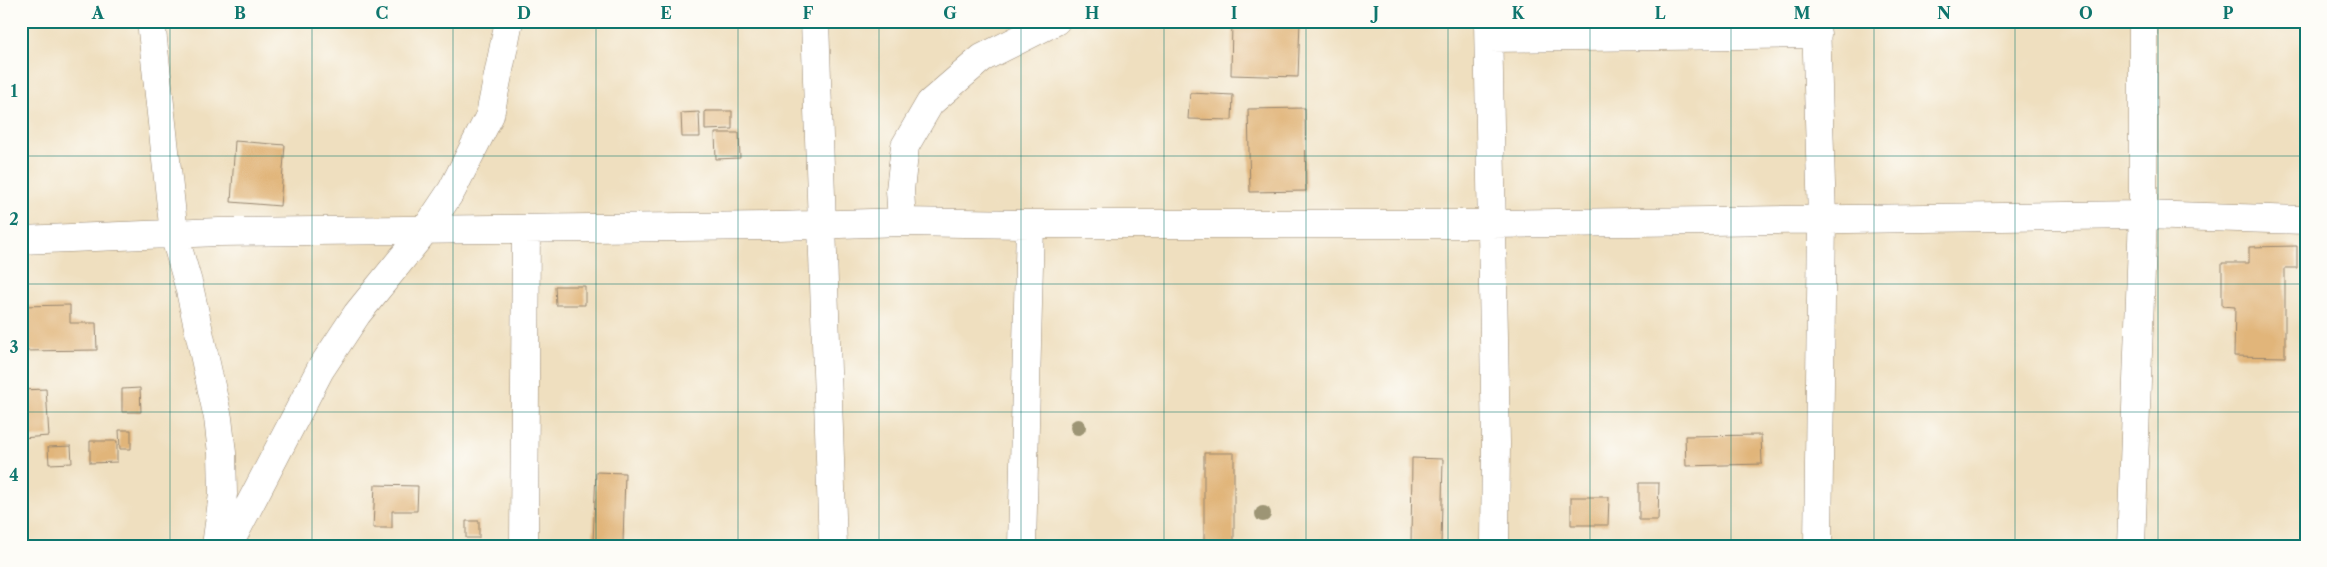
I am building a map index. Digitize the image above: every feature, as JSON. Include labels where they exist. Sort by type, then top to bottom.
[{"type":"street","points":[[151,21],[174,234],[189,286],[219,427],[223,494],[216,546]]},
{"type":"street","points":[[228,546],[320,370],[357,314],[426,229],[452,190],[490,115],[509,21]]},
{"type":"street","points":[[815,21],[833,546]]},
{"type":"street","points":[[902,222],[900,190],[905,146],[930,103],[982,58],[1056,21]]},
{"type":"street","points":[[2131,546],[2143,215],[2143,21]]},
{"type":"street","points":[[1495,546],[1496,443],[1490,224],[1489,30],[1816,27],[1822,218],[1818,546]]},
{"type":"street","points":[[21,240],[174,234],[822,225],[902,222],[1030,224],[1490,224],[2143,215],[2306,220]]},
{"type":"street","points":[[1022,546],[1030,224]]},
{"type":"street","points":[[524,546],[526,229]]},
{"type":"building","points":[[1232,21],[1300,21],[1298,77],[1231,75]]},
{"type":"building","points":[[1190,93],[1233,95],[1232,120],[1188,119]]},
{"type":"building","points":[[1305,108],[1306,191],[1250,192],[1248,109]]},
{"type":"building","points":[[705,111],[732,111],[732,129],[705,130]]},
{"type":"building","points":[[699,112],[700,137],[682,137],[681,113]]},
{"type":"building","points":[[715,133],[739,133],[740,158],[716,159]]},
{"type":"building","points":[[235,141],[285,145],[280,206],[231,202]]},
{"type":"building","points":[[2297,246],[2297,268],[2285,268],[2285,357],[2234,356],[2235,307],[2222,306],[2222,263],[2249,263],[2249,247]]},
{"type":"building","points":[[555,286],[585,286],[585,305],[556,305]]},
{"type":"building","points":[[70,305],[70,323],[96,323],[97,350],[24,351],[21,306]]},
{"type":"building","points":[[140,388],[141,412],[122,412],[122,389]]},
{"type":"building","points":[[46,389],[49,436],[21,438],[21,390]]},
{"type":"building","points":[[119,430],[131,430],[131,449],[120,449]]},
{"type":"building","points":[[1761,435],[1762,464],[1686,466],[1685,436]]},
{"type":"building","points":[[90,441],[117,441],[117,462],[90,463]]},
{"type":"building","points":[[71,446],[72,463],[49,464],[48,447]]},
{"type":"building","points":[[1204,453],[1234,453],[1234,546],[1204,546]]},
{"type":"building","points":[[1412,458],[1443,459],[1441,546],[1411,546]]},
{"type":"building","points":[[596,472],[625,473],[623,544],[593,543]]},
{"type":"building","points":[[21,476],[25,476],[26,492],[21,492]]},
{"type":"building","points":[[1639,483],[1659,483],[1658,520],[1639,520]]},
{"type":"building","points":[[375,485],[418,486],[417,511],[392,511],[392,528],[373,528]]},
{"type":"building","points":[[1571,497],[1609,497],[1608,525],[1571,525]]},
{"type":"building","points":[[466,521],[479,521],[479,538],[466,538]]}]
